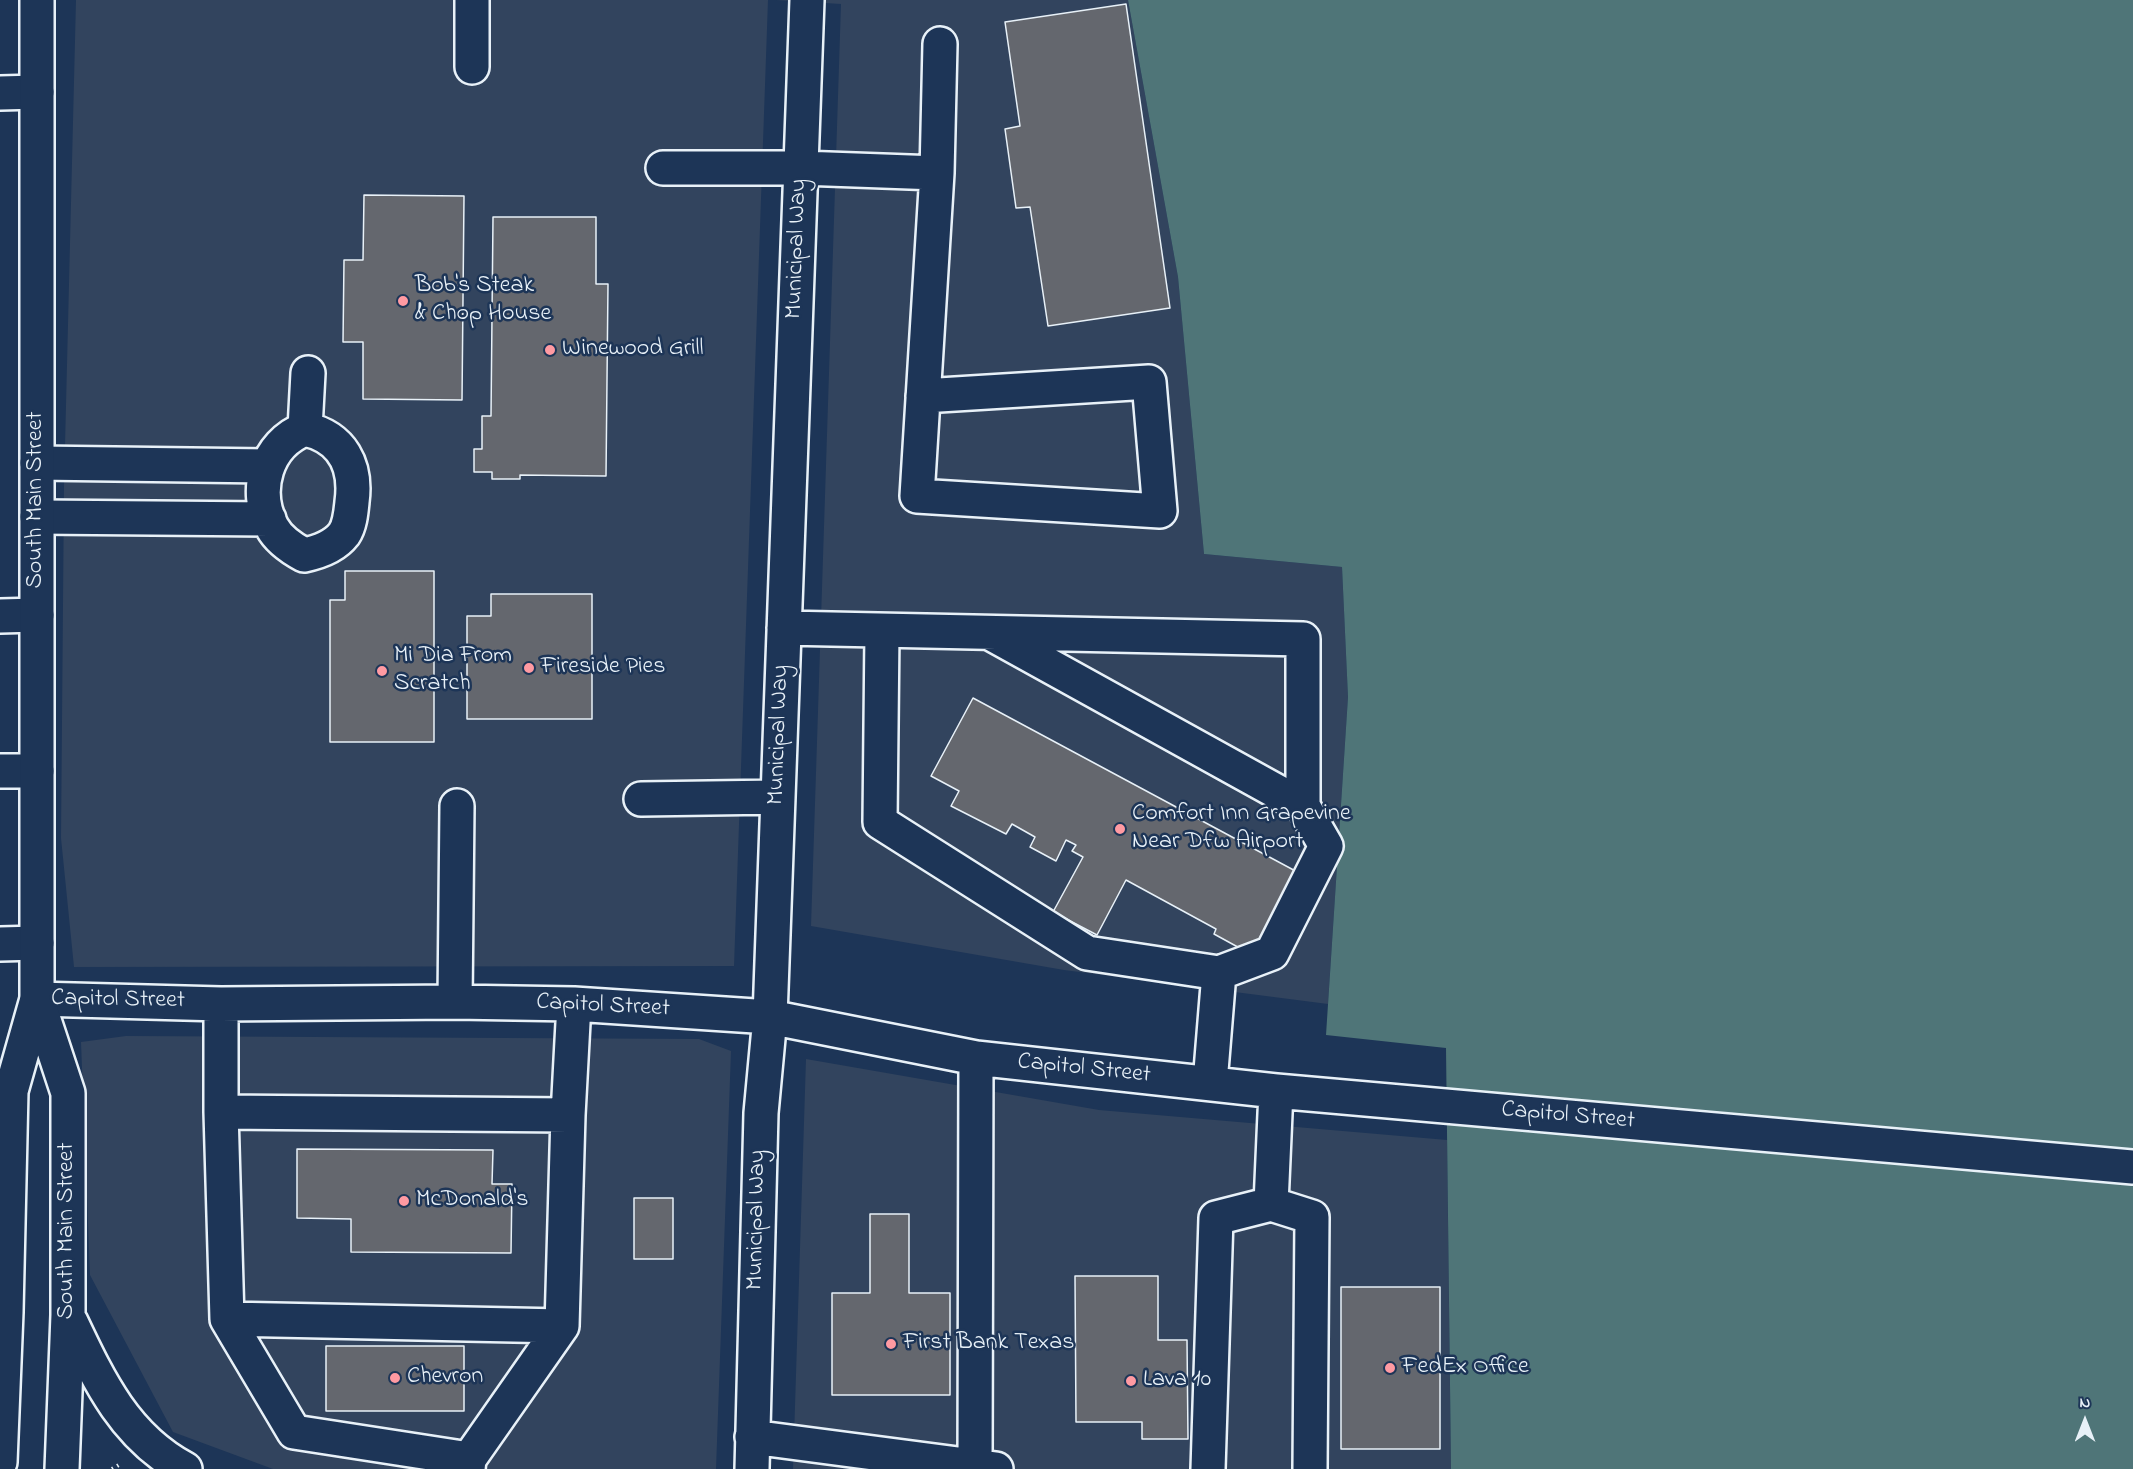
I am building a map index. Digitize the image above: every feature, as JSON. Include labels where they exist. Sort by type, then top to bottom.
[{"type":"street","name":"South Main Street","points":[[0,1462],[11,1090],[37,999],[37,0]]},
{"type":"street","points":[[472,0],[472,67]]},
{"type":"street","name":"Municipal Way","points":[[752,1469],[761,1113],[770,1017],[807,0]]},
{"type":"street","points":[[923,396],[1149,382],[1160,511],[917,496],[923,396],[937,173],[940,44]]},
{"type":"street","points":[[0,93],[37,92]]},
{"type":"street","points":[[663,168],[801,168],[937,173]]},
{"type":"street","points":[[305,429],[308,373]]},
{"type":"street","points":[[305,429],[318,432],[339,446],[347,457],[354,494],[345,532],[327,548],[304,555],[287,545],[272,528],[264,493],[268,466],[275,450],[293,433],[305,429]]},
{"type":"street","points":[[37,463],[268,466]]},
{"type":"street","points":[[37,517],[269,519]]},
{"type":"street","points":[[0,616],[37,615]]},
{"type":"street","points":[[784,628],[1303,639],[1303,806],[1326,846],[1272,953],[1219,973],[1087,953],[879,822],[882,631]]},
{"type":"street","points":[[988,632],[1303,806]]},
{"type":"street","points":[[0,771],[37,771]]},
{"type":"street","points":[[641,799],[778,797]]},
{"type":"street","points":[[455,1002],[457,806]]},
{"type":"street","points":[[0,944],[37,943]]},
{"type":"street","points":[[1210,1083],[1219,973]]},
{"type":"street","name":"South Main Street","points":[[37,999],[68,1093],[68,1315],[62,1469]]},
{"type":"street","name":"Capitol Street","points":[[37,999],[220,1004],[455,1002],[574,1004],[770,1017],[976,1058],[1276,1090],[2133,1167]]},
{"type":"street","points":[[220,1004],[220,1112],[227,1319],[294,1432],[468,1464],[562,1326],[568,1114],[574,1004]]},
{"type":"street","points":[[752,1437],[986,1468],[976,1058]]},
{"type":"street","points":[[1270,1204],[1276,1090]]},
{"type":"street","points":[[220,1112],[568,1114]]},
{"type":"street","points":[[1208,1469],[1216,1218],[1270,1204],[1312,1217],[1310,1469]]},
{"type":"street","points":[[68,1315],[109,1398],[129,1424],[172,1462],[185,1469]]},
{"type":"street","points":[[227,1319],[562,1326]]},
{"type":"shaded area","points":[[76,0],[768,0],[734,966],[74,967],[61,838],[64,486]]},
{"type":"shaded area","points":[[776,0],[1128,0],[1178,277],[1204,554],[1342,567],[1348,697],[1328,1004],[1064,970],[811,926],[841,4]]},
{"type":"shaded area","points":[[126,1036],[699,1039],[731,1051],[716,1469],[273,1469],[173,1432],[90,1275],[81,1042]]},
{"type":"shaded area","points":[[806,1059],[1099,1110],[1447,1140],[1451,1469],[793,1469]]},
{"type":"green space","points":[[1128,0],[2133,0],[2133,1469],[1451,1469],[1446,1048],[1326,1035],[1348,697],[1342,567],[1204,554],[1178,277]]},
{"type":"building","points":[[1126,4],[1170,308],[1048,326],[1030,207],[1016,208],[1005,129],[1020,126],[1005,22]]},
{"type":"building","name":"Bob's Steak & Chop House","points":[[364,195],[464,196],[462,400],[363,399],[363,342],[343,342],[344,260],[363,260]]},
{"type":"building","name":"Winewood Grill","points":[[493,217],[596,217],[596,284],[608,284],[606,476],[520,475],[520,479],[492,479],[492,472],[474,472],[474,449],[482,449],[482,416],[491,416]]},
{"type":"building","name":"Mi Dia From Scratch","points":[[345,571],[434,571],[434,742],[330,742],[330,600],[345,600]]},
{"type":"building","name":"Fireside Pies","points":[[491,594],[592,594],[592,719],[467,719],[467,616],[491,616]]},
{"type":"building","name":"Comfort Inn Grapevine Near Dfw Airport","points":[[973,698],[1301,874],[1256,957],[1214,934],[1216,929],[1126,880],[1097,935],[1053,912],[1083,857],[1072,851],[1076,845],[1066,840],[1056,861],[1030,847],[1035,837],[1012,824],[1006,834],[951,806],[959,791],[931,776]]},
{"type":"building","name":"McDonald's","points":[[297,1149],[493,1150],[492,1184],[512,1184],[511,1253],[351,1252],[351,1219],[297,1218]]},
{"type":"building","points":[[634,1198],[673,1198],[673,1259],[634,1259]]},
{"type":"building","name":"First Bank Texas","points":[[870,1214],[909,1214],[909,1293],[950,1293],[950,1395],[832,1395],[832,1293],[870,1293]]},
{"type":"building","name":"Lava 10","points":[[1075,1276],[1158,1276],[1158,1340],[1187,1340],[1188,1439],[1142,1439],[1142,1422],[1076,1422]]},
{"type":"building","name":"FedEx Office","points":[[1341,1287],[1440,1287],[1440,1449],[1341,1449]]},
{"type":"building","name":"Chevron","points":[[326,1346],[464,1346],[464,1411],[326,1411]]},
{"type":"place","name":"Bob's Steak & Chop House","points":[[403,301]]},
{"type":"place","name":"Winewood Grill","points":[[550,350]]},
{"type":"place","name":"Fireside Pies","points":[[529,668]]},
{"type":"place","name":"Mi Dia From Scratch","points":[[382,671]]},
{"type":"place","name":"Comfort Inn Grapevine Near Dfw Airport","points":[[1120,829]]},
{"type":"place","name":"McDonald's","points":[[404,1201]]},
{"type":"place","name":"First Bank Texas","points":[[891,1344]]},
{"type":"place","name":"FedEx Office","points":[[1390,1368]]},
{"type":"place","name":"Chevron","points":[[395,1378]]},
{"type":"place","name":"Lava 10","points":[[1131,1381]]}]
